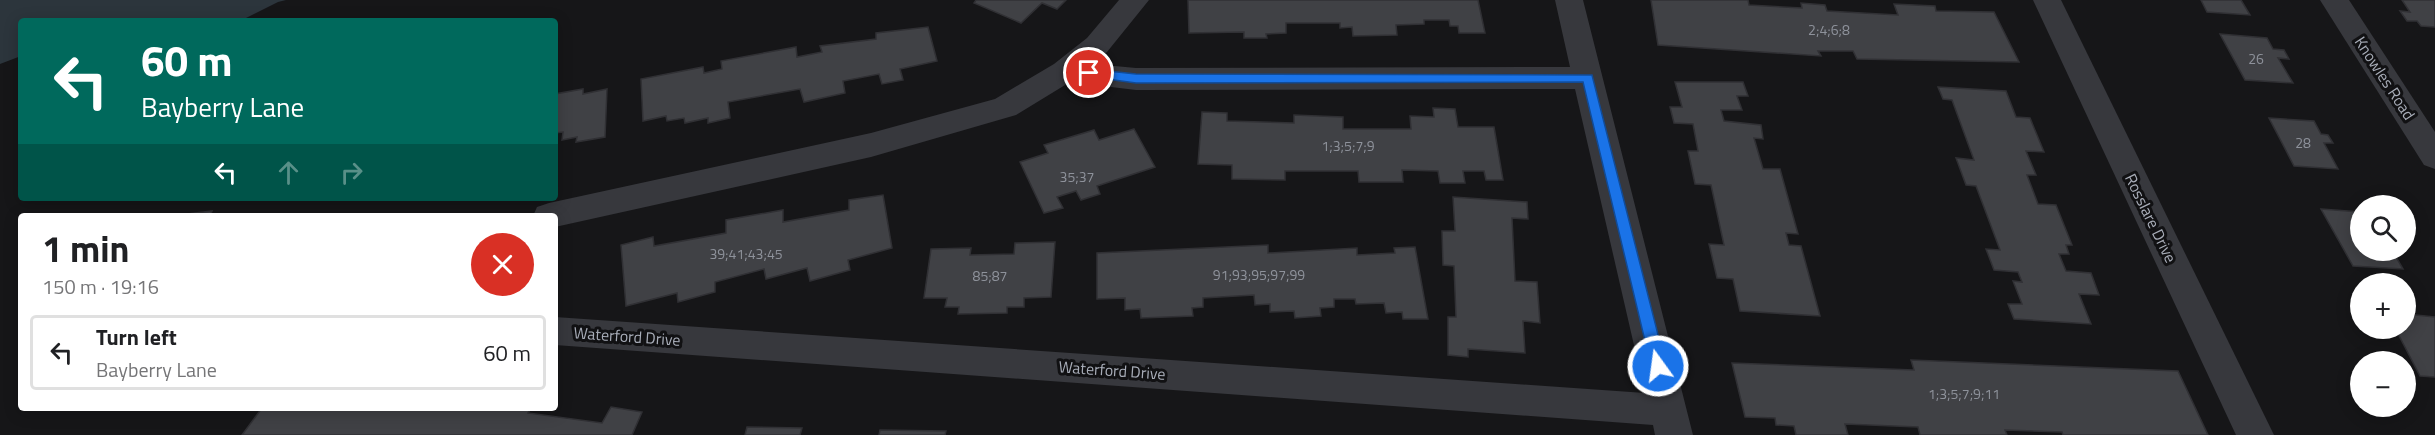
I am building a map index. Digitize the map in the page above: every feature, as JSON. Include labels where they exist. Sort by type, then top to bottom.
[{"type":"street","points":[[558,214],[872,145],[1005,107],[1065,71],[1097,45],[1135,0]]},
{"type":"street","points":[[1569,0],[1672,422]]},
{"type":"street","name":"Rosslare Drive","points":[[2047,0],[2256,435]]},
{"type":"street","name":"Knowles Road","points":[[2334,0],[2435,157]]},
{"type":"street","points":[[1065,71],[1136,79],[1588,78]]},
{"type":"street","name":"Waterford Drive","points":[[558,331],[1672,422]]},
{"type":"shaded area","points":[[0,0],[286,0],[246,18],[18,18],[18,57],[0,64]]},
{"type":"building","points":[[976,0],[1066,0],[1057,9],[1042,3],[1021,23],[974,3]]},
{"type":"building","points":[[1188,0],[1478,0],[1485,33],[1459,33],[1458,26],[1450,26],[1449,20],[1424,20],[1424,24],[1396,25],[1397,35],[1353,36],[1352,27],[1340,28],[1340,23],[1286,23],[1286,33],[1266,34],[1267,38],[1244,38],[1244,32],[1189,33]]},
{"type":"building","points":[[1651,0],[1748,0],[1749,5],[1802,8],[1801,3],[1825,5],[1827,11],[1898,15],[1894,4],[1935,6],[1936,11],[1994,12],[2019,62],[1857,59],[1853,51],[1818,51],[1821,56],[1658,45]]},
{"type":"building","points":[[2201,0],[2241,0],[2250,15],[2207,12]]},
{"type":"building","points":[[2402,0],[2435,0],[2435,27],[2421,26],[2417,21],[2407,21],[2400,11],[2410,12]]},
{"type":"building","points":[[928,27],[937,61],[900,69],[903,80],[882,84],[879,74],[843,81],[845,93],[804,102],[800,89],[728,102],[730,118],[708,123],[708,118],[685,123],[684,118],[667,121],[666,116],[643,121],[641,79],[703,67],[704,73],[722,69],[721,61],[796,47],[797,57],[822,52],[820,46],[876,39],[876,33]]},
{"type":"building","points":[[2220,34],[2267,38],[2273,49],[2284,50],[2289,59],[2278,58],[2293,83],[2245,80]]},
{"type":"building","points":[[1675,82],[1743,82],[1748,96],[1737,96],[1742,110],[1721,110],[1724,121],[1761,125],[1763,139],[1754,138],[1763,169],[1780,169],[1798,234],[1786,233],[1789,245],[1801,246],[1820,316],[1740,311],[1733,279],[1717,278],[1709,244],[1724,245],[1711,185],[1695,184],[1688,151],[1698,151],[1693,124],[1674,123],[1670,107],[1682,107]]},
{"type":"building","points":[[1938,87],[2006,91],[2016,117],[2030,118],[2044,152],[2026,151],[2036,175],[2027,175],[2038,204],[2056,205],[2072,245],[2066,245],[2069,254],[2059,254],[2066,271],[2091,273],[2099,295],[2079,294],[2091,324],[2014,319],[2008,304],[2022,304],[2013,281],[2022,282],[2018,272],[1994,270],[1986,249],[2000,250],[1976,186],[1966,185],[1956,158],[1974,160],[1952,100],[1943,99]]},
{"type":"building","points":[[583,89],[583,94],[607,89],[605,137],[576,142],[577,137],[562,140],[563,132],[558,133],[558,93]]},
{"type":"building","points":[[1433,108],[1455,109],[1458,127],[1494,127],[1503,180],[1486,180],[1484,171],[1463,171],[1465,183],[1440,183],[1438,171],[1402,170],[1403,182],[1359,182],[1358,171],[1285,171],[1285,180],[1232,179],[1232,165],[1198,164],[1202,112],[1227,113],[1227,121],[1294,123],[1294,115],[1343,117],[1343,129],[1411,129],[1410,116],[1434,117]]},
{"type":"building","points":[[2269,118],[2314,121],[2321,134],[2328,135],[2333,143],[2324,143],[2338,169],[2294,166]]},
{"type":"building","points":[[1134,129],[1155,167],[1097,186],[1100,194],[1081,200],[1076,191],[1057,197],[1063,208],[1044,213],[1020,162],[1048,153],[1044,145],[1094,130],[1099,140]]},
{"type":"building","points":[[883,195],[892,248],[848,260],[850,270],[810,281],[807,268],[766,279],[764,269],[715,282],[715,292],[678,302],[677,293],[626,306],[621,245],[653,237],[654,246],[726,233],[726,220],[783,210],[783,222],[849,210],[849,200]]},
{"type":"building","points":[[1453,197],[1527,202],[1528,219],[1512,218],[1515,281],[1537,282],[1540,323],[1523,321],[1525,353],[1468,349],[1468,357],[1448,355],[1448,317],[1456,317],[1454,266],[1443,265],[1442,231],[1455,231]]},
{"type":"building","points":[[2321,209],[2350,211],[2350,261]]},
{"type":"building","points":[[1055,242],[1051,297],[1024,298],[1024,307],[1007,307],[1007,313],[958,314],[959,307],[945,307],[947,298],[924,298],[931,249],[971,248],[970,255],[1014,254],[1015,243]]},
{"type":"building","points":[[1268,245],[1268,253],[1357,248],[1357,255],[1395,253],[1394,248],[1415,247],[1428,319],[1403,319],[1402,312],[1386,313],[1384,303],[1356,304],[1355,299],[1334,299],[1334,307],[1320,308],[1321,316],[1295,318],[1294,311],[1270,312],[1270,304],[1255,305],[1254,295],[1203,298],[1203,307],[1192,308],[1193,316],[1141,318],[1140,309],[1125,310],[1125,298],[1097,299],[1097,253]]},
{"type":"building","points":[[2350,261],[2398,261],[2403,269],[2353,266]]},
{"type":"building","points":[[2416,315],[2435,317],[2435,377],[2420,376],[2416,368],[2416,351],[2407,351],[2401,339],[2416,339]]},
{"type":"building","points":[[1911,360],[2178,371],[2208,435],[2063,435],[2062,432],[2005,430],[2007,435],[1920,435],[1918,427],[1845,424],[1848,435],[1796,435],[1794,426],[1776,425],[1775,418],[1745,417],[1732,363],[1914,370]]},
{"type":"building","points":[[611,407],[642,412],[632,435],[242,435],[260,411],[529,411],[528,413],[602,423]]},
{"type":"building","points":[[747,427],[802,428],[800,435],[745,435]]},
{"type":"building","points":[[880,430],[946,431],[945,435],[879,435]]},
{"type":"route","points":[[1089,73],[1136,79],[1588,78],[1658,366]]}]
